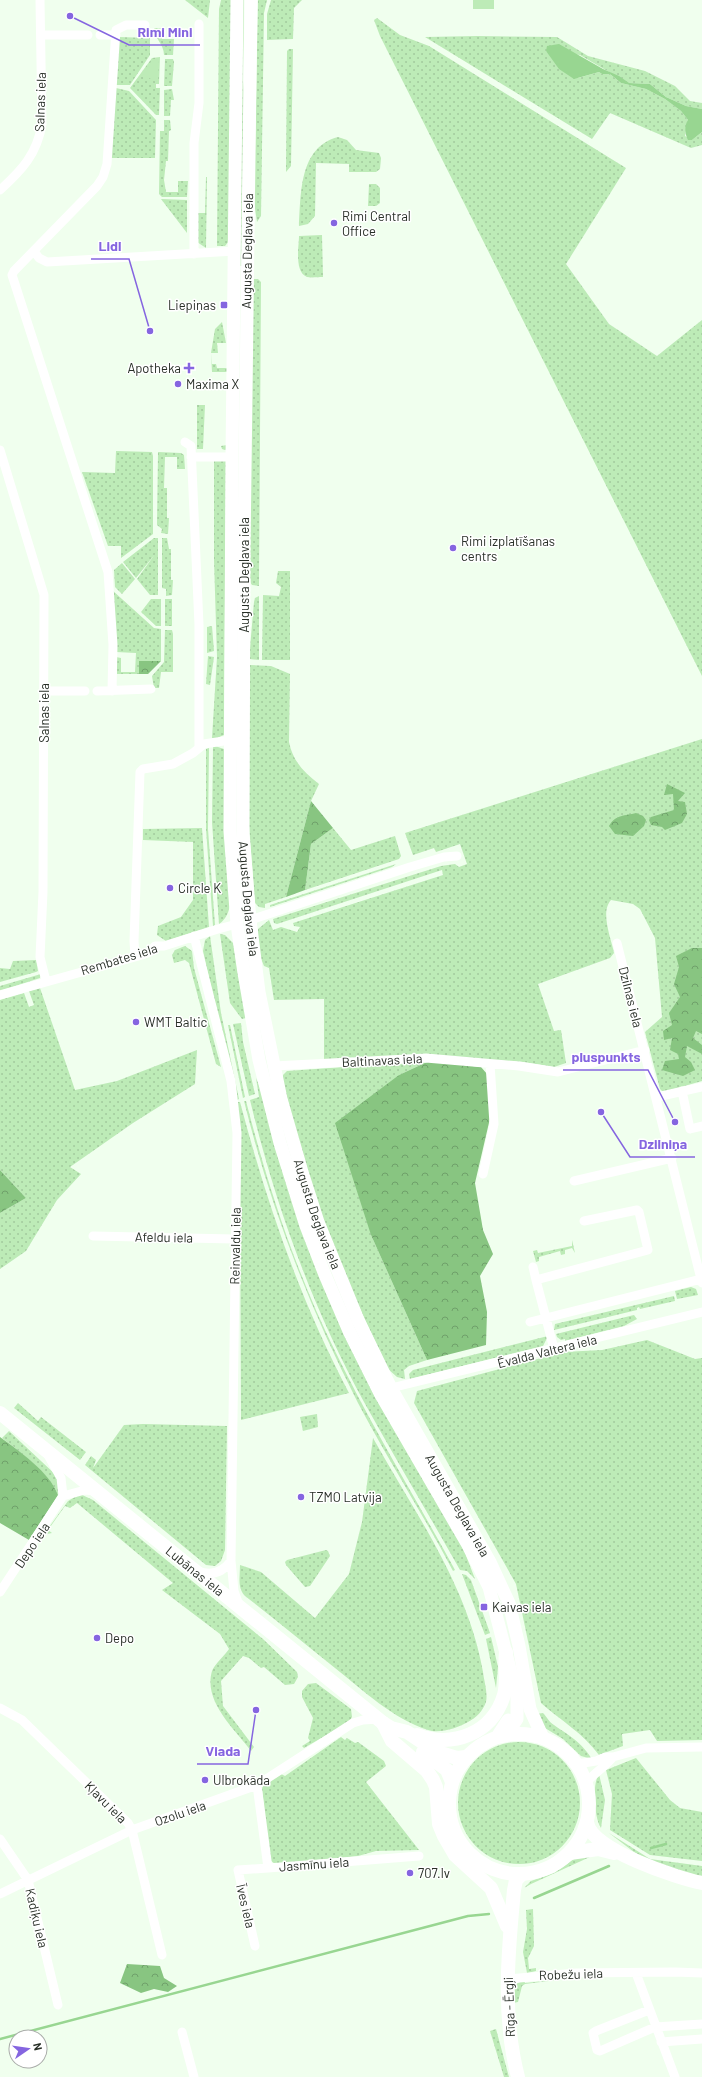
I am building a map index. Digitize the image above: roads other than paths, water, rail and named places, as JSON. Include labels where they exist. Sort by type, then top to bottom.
[{"type":"main road","name":"Augusta Deglava iela","points":[[237,0],[230,740],[236,818],[259,992],[289,1130],[318,1222],[358,1320],[392,1388],[496,1575],[510,1610],[530,1709],[543,1738]]},
{"type":"main road","name":"Augusta Deglava iela","points":[[251,0],[244,555],[236,818],[237,924],[259,1060],[280,1143],[306,1226],[349,1331],[381,1395],[468,1546],[488,1587],[513,1679],[510,1714],[502,1735]]},
{"type":"main road","name":"Lubānas iela","points":[[0,1413],[241,1610],[384,1723],[405,1737],[437,1752],[457,1758],[466,1757]]},
{"type":"main road","points":[[405,1737],[429,1740],[465,1738],[481,1729],[495,1715],[504,1695],[506,1685],[504,1666],[506,1652]]},
{"type":"main road","points":[[384,1723],[392,1741],[425,1769],[433,1780],[436,1787],[439,1824],[444,1836],[458,1858],[486,1882],[508,1931]]},
{"type":"main road","points":[[521,1733],[543,1738],[562,1748],[577,1764],[586,1783],[588,1817],[580,1839],[570,1853],[553,1866],[528,1874],[512,1874],[491,1869],[470,1855],[455,1834],[449,1809],[449,1797],[452,1782],[466,1757],[482,1744],[502,1735],[521,1733]]},
{"type":"main road","name":"Lubānas iela","points":[[405,1737],[412,1745],[447,1770],[452,1782]]},
{"type":"main road","name":"Lubānas iela","points":[[405,1737],[438,1773],[444,1782],[449,1797]]},
{"type":"main road","points":[[588,1817],[596,1827],[629,1857]]},
{"type":"main road","points":[[570,1853],[598,1849],[629,1857],[660,1871],[702,1883]]},
{"type":"main road","name":"Rīga - Ērgļi","points":[[491,1869],[507,1902],[510,2038],[518,2077]]},
{"type":"main road","name":"Rīga - Ērgļi","points":[[508,1931],[517,1916],[521,1888],[528,1874]]},
{"type":"street","name":"Salnas iela","points":[[0,190],[21,171],[29,161],[40,134],[42,124],[40,0]]},
{"type":"street","points":[[194,254],[194,143],[199,103],[199,24]]},
{"type":"street","points":[[112,691],[113,645],[108,572],[12,275],[14,271],[97,186],[105,173],[108,164],[116,30],[122,26],[145,25]]},
{"type":"street","points":[[100,34],[116,35]]},
{"type":"street","points":[[41,35],[88,35]]},
{"type":"street","points":[[34,251],[41,260],[47,262],[235,252]]},
{"type":"street","points":[[185,442],[190,444],[191,457],[199,625],[200,746]]},
{"type":"street","name":"Salnas iela","points":[[0,450],[44,595],[43,892],[40,957],[46,981]]},
{"type":"street","points":[[191,457],[232,457]]},
{"type":"street","points":[[97,691],[151,689]]},
{"type":"street","points":[[44,691],[69,696],[85,691]]},
{"type":"street","points":[[135,956],[134,944],[140,772],[143,769],[173,764],[204,744],[230,740]]},
{"type":"street","points":[[250,920],[410,867],[444,857],[457,856]]},
{"type":"street","name":"Rembates iela","points":[[0,994],[150,952],[155,946],[164,946],[237,924]]},
{"type":"street","name":"Reinvaldu iela","points":[[194,936],[234,1102],[238,1158],[234,1239],[231,1561],[234,1591],[241,1610]]},
{"type":"street","name":"Dzilnas iela","points":[[617,943],[657,1097],[701,1281]]},
{"type":"street","name":"Baltinavas iela","points":[[274,1066],[426,1058],[519,1066],[558,1072],[645,1050]]},
{"type":"street","points":[[483,1174],[494,1124],[490,1064]]},
{"type":"street","points":[[657,1097],[702,1087]]},
{"type":"street","points":[[682,1091],[690,1129],[702,1126]]},
{"type":"street","points":[[574,1181],[672,1158]]},
{"type":"street","points":[[536,1280],[646,1252],[648,1250],[639,1212],[637,1210],[584,1221]]},
{"type":"street","name":"Afeldu iela","points":[[93,1236],[234,1239]]},
{"type":"street","points":[[533,1267],[554,1349]]},
{"type":"street","points":[[530,1322],[701,1281]]},
{"type":"street","name":"Ēvalda Valtera iela","points":[[392,1388],[702,1312]]},
{"type":"street","points":[[46,1450],[61,1478],[64,1496],[85,1490],[96,1491]]},
{"type":"street","name":"Depo iela","points":[[0,1591],[64,1496]]},
{"type":"street","points":[[191,1569],[206,1574],[219,1572],[226,1568],[231,1561]]},
{"type":"street","points":[[350,1697],[356,1708],[354,1723]]},
{"type":"street","name":"Kļavu iela","points":[[0,1708],[22,1720],[128,1823],[132,1830],[162,1955]]},
{"type":"street","name":"Ozolu iela","points":[[0,1894],[132,1830],[257,1785],[354,1723],[363,1720],[384,1723]]},
{"type":"street","points":[[577,1764],[596,1761],[604,1757],[613,1757],[646,1748],[702,1747]]},
{"type":"street","points":[[586,1783],[613,1757]]},
{"type":"street","name":"Jasmīnu iela","points":[[257,1785],[268,1868],[419,1856]]},
{"type":"street","name":"Kadiķu iela","points":[[0,1839],[28,1880],[58,2005]]},
{"type":"street","name":"Īves iela","points":[[255,1946],[238,1870],[268,1868]]},
{"type":"street","points":[[636,1972],[655,2027],[675,2077]]},
{"type":"street","name":"Robežu iela","points":[[508,1979],[557,1973],[636,1972],[702,1974]]},
{"type":"street","points":[[649,2010],[596,2030],[593,2033],[596,2047],[600,2050],[655,2027],[702,2024]]},
{"type":"street","points":[[182,2032],[194,2077]]},
{"type":"street","points":[[661,2042],[702,2040]]},
{"type":"waterway","points":[[651,1848],[666,1844]]},
{"type":"waterway","points":[[534,1898],[609,1866]]},
{"type":"waterway","points":[[0,2039],[468,1916],[489,1914]]},
{"type":"place","name":"Rimi Mini","points":[[70,16]]},
{"type":"place","name":"Rimi Central Office","points":[[334,223]]},
{"type":"place","name":"Liepiņas","points":[[224,305]]},
{"type":"place","name":"Lidl","points":[[150,331]]},
{"type":"place","name":"Apotheka","points":[[189,368]]},
{"type":"place","name":"Maxima X","points":[[178,384]]},
{"type":"place","name":"Rimi izplatīšanas centrs","points":[[453,548]]},
{"type":"place","name":"Circle K","points":[[170,888]]},
{"type":"place","name":"WMT Baltic","points":[[136,1022]]},
{"type":"place","name":"Dzilniņa","points":[[601,1112]]},
{"type":"place","name":"pluspunkts","points":[[675,1122]]},
{"type":"place","name":"TZMO Latvija","points":[[301,1497]]},
{"type":"place","name":"Kaivas iela","points":[[484,1607]]},
{"type":"place","name":"Depo","points":[[97,1638]]},
{"type":"place","name":"Viada","points":[[256,1710]]},
{"type":"place","name":"Ulbrokāda","points":[[205,1780]]},
{"type":"place","name":"707.lv","points":[[410,1873]]}]
